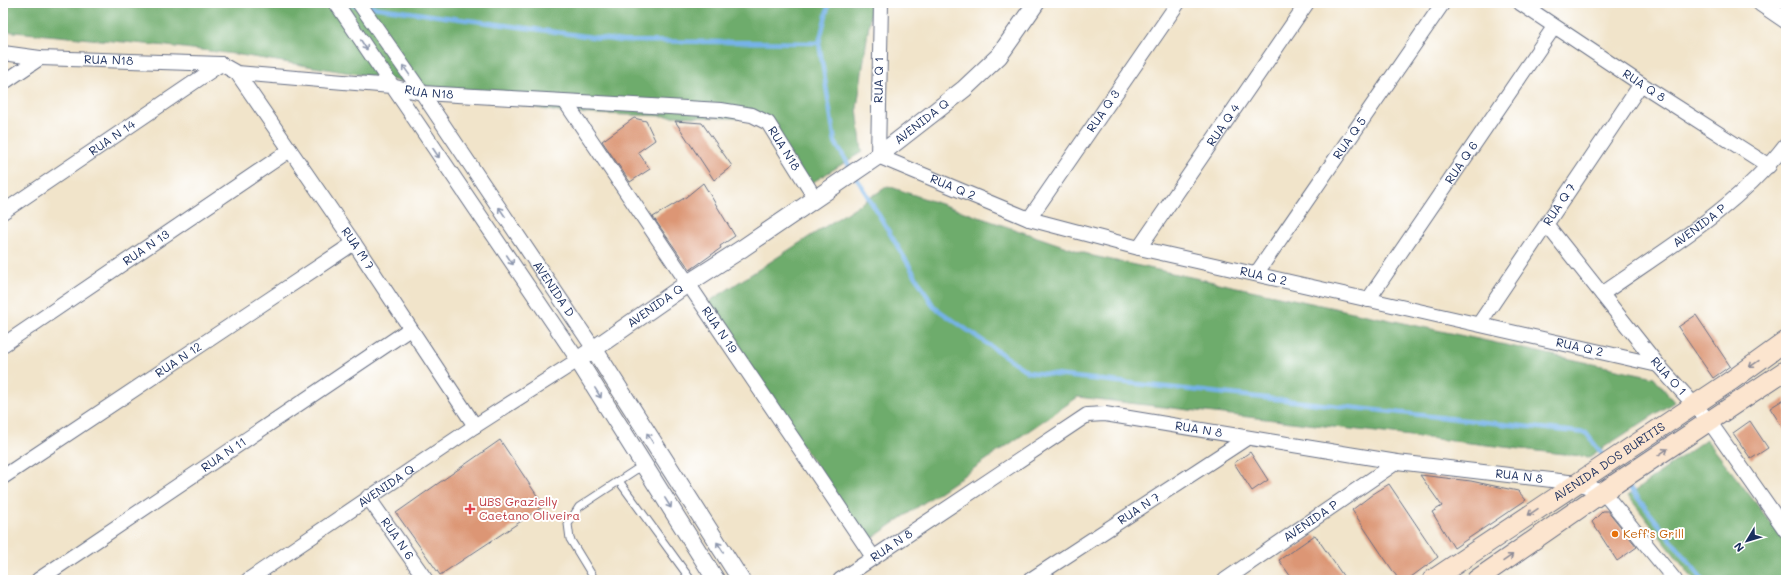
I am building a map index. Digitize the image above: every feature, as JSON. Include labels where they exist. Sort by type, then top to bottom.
[{"type":"main road","name":"AVENIDA DOS BURITIS","points":[[1432,580],[1617,457],[1786,341]]},
{"type":"main road","name":"AVENIDA DOS BURITIS","points":[[1476,580],[1609,488],[1786,370]]},
{"type":"street","name":"AVENIDA D","points":[[359,3],[594,350],[742,580]]},
{"type":"street","name":"RUA Q 1","points":[[878,156],[880,3]]},
{"type":"street","name":"AVENIDA Q","points":[[248,580],[368,497],[594,350],[687,284],[744,248],[878,156],[964,89],[999,56],[1036,3]]},
{"type":"street","name":"RUA Q 3","points":[[1029,219],[1178,3]]},
{"type":"street","name":"RUA Q 4","points":[[1139,248],[1307,3]]},
{"type":"street","name":"RUA Q 5","points":[[1256,274],[1443,3]]},
{"type":"street","name":"RUA Q 8","points":[[1520,3],[1641,84],[1769,166]]},
{"type":"street","points":[[1761,3],[1786,20]]},
{"type":"street","name":"AVENIDA D","points":[[339,8],[578,360],[716,580]]},
{"type":"street","name":"RUA Q 6","points":[[1368,300],[1554,26]]},
{"type":"street","name":"RUA N18","points":[[3,53],[40,58],[221,64],[237,73],[391,86],[422,94],[721,110],[758,117],[768,123],[815,198]]},
{"type":"street","points":[[3,83],[40,58]]},
{"type":"street","name":"RUA N 14","points":[[3,212],[221,64]]},
{"type":"street","name":"RUA M 7","points":[[237,73],[354,243],[475,426]]},
{"type":"street","name":"RUA Q 7","points":[[1479,324],[1641,84]]},
{"type":"street","name":"RUA N 19","points":[[566,102],[687,284],[873,557]]},
{"type":"street","name":"AVENIDA P","points":[[1602,294],[1720,210],[1769,166],[1786,144]]},
{"type":"street","name":"RUA N 13","points":[[3,345],[290,150]]},
{"type":"street","name":"RUA Q 2","points":[[878,156],[1029,219],[1139,248],[1658,365]]},
{"type":"street","name":"RUA O 1","points":[[1547,224],[1658,365],[1709,421],[1786,531]]},
{"type":"street","name":"RUA N 12","points":[[3,477],[354,243]]},
{"type":"street","name":"RUA N 11","points":[[38,580],[410,329]]},
{"type":"street","name":"RUA N 8","points":[[840,580],[1087,415],[1105,414],[1397,462],[1609,488]]},
{"type":"street","name":"RUA N 7","points":[[1030,580],[1247,438]]},
{"type":"street","name":"AVENIDA P","points":[[1225,580],[1397,462]]},
{"type":"street","points":[[1609,488],[1676,580]]},
{"type":"street","name":"RUA N 6","points":[[368,497],[426,580]]},
{"type":"lane","points":[[596,580],[570,539],[568,524],[579,507],[644,465]]},
{"type":"lane","points":[[619,481],[688,579]]},
{"type":"green space","points":[[3,3],[872,3],[857,108],[862,152],[800,190],[766,119],[563,113],[400,81],[234,54],[167,46],[3,31]]},
{"type":"green space","points":[[888,186],[1093,256],[1654,377],[1674,402],[1589,457],[1078,397],[868,541],[705,304]]},
{"type":"green space","points":[[1706,439],[1786,542],[1786,580],[1694,580],[1628,496]]},
{"type":"building","points":[[634,118],[646,121],[655,140],[638,152],[650,169],[630,182],[602,141]]},
{"type":"building","points":[[675,121],[702,123],[732,166],[714,180]]},
{"type":"building","points":[[703,183],[735,236],[690,270],[653,217],[686,197]]},
{"type":"building","points":[[1696,315],[1730,366],[1713,378],[1678,327]]},
{"type":"building","points":[[1786,398],[1786,433],[1770,408]]},
{"type":"building","points":[[1750,421],[1768,448],[1751,459],[1733,433]]},
{"type":"building","name":"UBS Grazielly Caetano Oliveira","points":[[500,440],[544,506],[440,575],[396,513]]},
{"type":"building","points":[[1250,452],[1268,480],[1252,491],[1234,463]]},
{"type":"building","points":[[1420,475],[1471,481],[1518,491],[1526,500],[1454,548],[1432,512],[1442,506]]},
{"type":"building","points":[[1389,484],[1438,557],[1407,580],[1399,580],[1352,510]]},
{"type":"building","name":"Keff's Grill","points":[[1603,511],[1608,511],[1637,547],[1617,561],[1592,522]]},
{"type":"building","points":[[1315,535],[1346,580],[1293,580],[1279,560]]},
{"type":"waterway","points":[[341,3],[357,5]]},
{"type":"waterway","points":[[829,3],[819,43],[835,142],[934,307],[1028,372],[1586,433],[1606,459]]},
{"type":"waterway","points":[[364,6],[622,41],[819,43]]},
{"type":"waterway","points":[[1625,482],[1703,580]]},
{"type":"place","name":"UBS Grazielly Caetano Oliveira","points":[[470,509]]},
{"type":"place","name":"Keff's Grill","points":[[1615,534]]}]
